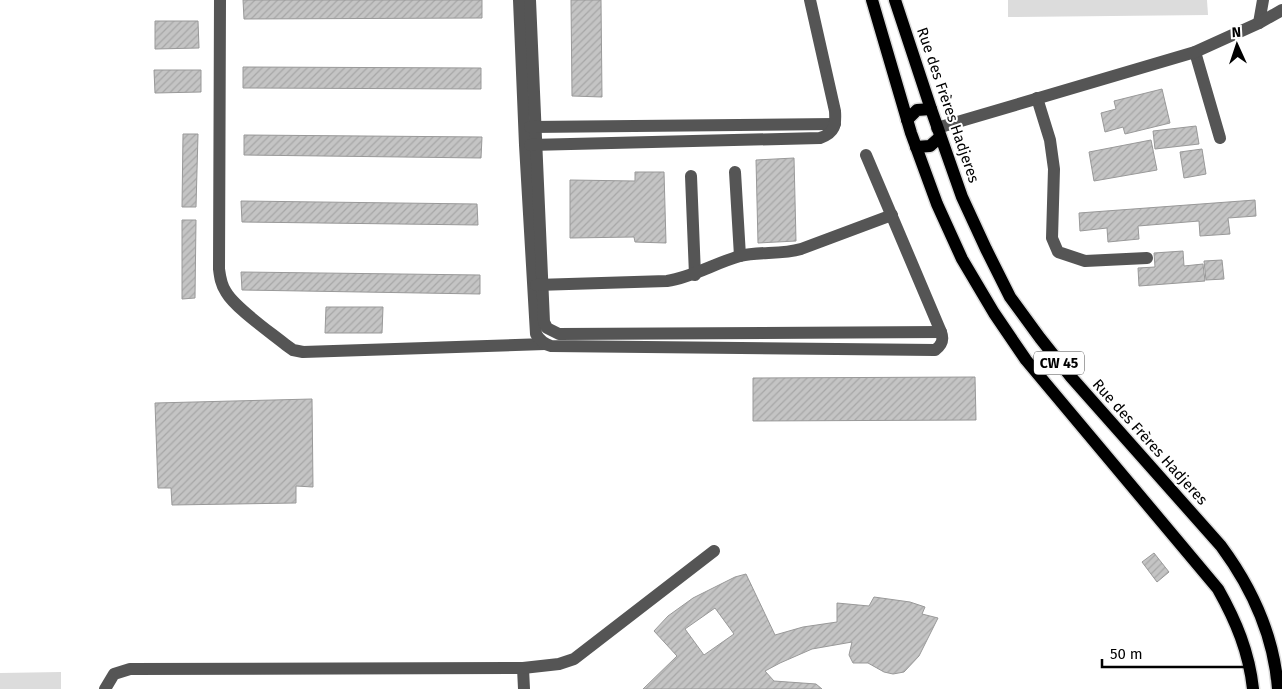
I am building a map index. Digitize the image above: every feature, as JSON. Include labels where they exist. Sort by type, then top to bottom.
[{"type":"main road","points":[[872,0],[916,147],[937,204],[962,259],[994,313],[1026,360],[1218,589],[1233,616],[1246,650],[1253,689]]},
{"type":"main road","name":"Rue des Frères Hadjeres","points":[[895,0],[930,109],[962,197],[1010,297],[1071,377],[1221,546],[1238,569],[1265,624],[1273,654],[1278,689]]},
{"type":"main road","points":[[907,120],[917,110],[930,109]]},
{"type":"main road","points":[[916,147],[930,146],[939,133]]},
{"type":"street","points":[[220,0],[219,269],[225,291],[232,300],[286,346],[303,352],[545,344]]},
{"type":"street","points":[[519,0],[531,145],[538,285],[536,334],[539,340],[545,344],[552,346],[935,350],[942,344],[941,332],[866,155]]},
{"type":"street","points":[[530,0],[530,127]]},
{"type":"street","points":[[531,145],[820,138],[828,135],[832,131],[835,111],[810,0]]},
{"type":"street","points":[[1259,23],[1263,0]]},
{"type":"street","points":[[939,133],[1037,98],[1195,52],[1259,23],[1282,10]]},
{"type":"street","points":[[1195,52],[1220,138]]},
{"type":"street","points":[[1037,98],[1050,140],[1054,169],[1052,238],[1058,252],[1086,261],[1147,258]]},
{"type":"street","points":[[530,127],[834,124]]},
{"type":"street","points":[[735,172],[740,256]]},
{"type":"street","points":[[691,176],[695,275]]},
{"type":"street","points":[[538,285],[667,281],[695,275],[740,256],[788,253],[801,250],[892,215]]},
{"type":"street","points":[[538,285],[544,322],[547,328],[558,334],[941,332]]},
{"type":"street","points":[[104,689],[114,674],[130,669],[523,668],[559,664],[574,658],[714,551]]},
{"type":"street","points":[[523,668],[524,689]]},
{"type":"shaded area","points":[[1008,0],[1207,0],[1208,15],[1008,17]]},
{"type":"shaded area","points":[[61,672],[61,689],[0,689],[0,673]]},
{"type":"building","points":[[243,0],[482,0],[482,18],[244,19]]},
{"type":"building","points":[[571,0],[601,0],[602,97],[572,96]]},
{"type":"building","points":[[155,21],[198,21],[199,48],[155,49]]},
{"type":"building","points":[[243,67],[481,68],[481,89],[243,88]]},
{"type":"building","points":[[154,70],[201,70],[201,92],[155,93]]},
{"type":"building","points":[[1162,89],[1170,123],[1125,134],[1123,127],[1105,132],[1101,113],[1116,109],[1114,101]]},
{"type":"building","points":[[1196,126],[1199,144],[1155,149],[1153,131]]},
{"type":"building","points":[[183,134],[198,134],[196,207],[182,207]]},
{"type":"building","points":[[244,135],[482,137],[481,158],[244,155]]},
{"type":"building","points":[[1151,140],[1157,170],[1094,181],[1089,152]]},
{"type":"building","points":[[1202,149],[1206,174],[1184,178],[1180,152]]},
{"type":"building","points":[[794,158],[796,241],[758,243],[756,160]]},
{"type":"building","points":[[635,172],[664,172],[666,243],[635,242],[634,237],[570,238],[570,180],[635,181]]},
{"type":"building","points":[[1255,200],[1256,216],[1228,218],[1230,234],[1200,236],[1199,221],[1138,226],[1139,239],[1108,242],[1107,228],[1080,231],[1079,213]]},
{"type":"building","points":[[241,201],[477,204],[478,225],[242,222]]},
{"type":"building","points":[[182,220],[196,220],[195,298],[182,299]]},
{"type":"building","points":[[1183,251],[1184,266],[1203,264],[1205,281],[1139,286],[1138,268],[1155,267],[1154,253]]},
{"type":"building","points":[[1222,260],[1224,279],[1206,280],[1204,261]]},
{"type":"building","points":[[241,272],[480,275],[480,294],[242,290]]},
{"type":"building","points":[[326,307],[383,307],[382,333],[325,333]]},
{"type":"building","points":[[975,377],[976,420],[753,421],[753,378]]},
{"type":"building","points":[[312,399],[313,487],[296,486],[296,503],[172,505],[171,488],[158,488],[155,403]]},
{"type":"building","points":[[1154,553],[1169,572],[1157,582],[1142,562]]},
{"type":"building","points":[[746,574],[775,635],[803,627],[837,622],[837,603],[869,606],[874,597],[910,602],[925,607],[922,614],[938,618],[919,656],[904,672],[893,674],[884,672],[868,663],[853,663],[849,655],[852,642],[812,649],[765,671],[774,681],[816,684],[822,689],[643,689],[677,656],[654,631],[668,616],[693,598],[735,577]],"holes":[[[715,608],[734,634],[704,655],[685,629]]]}]
